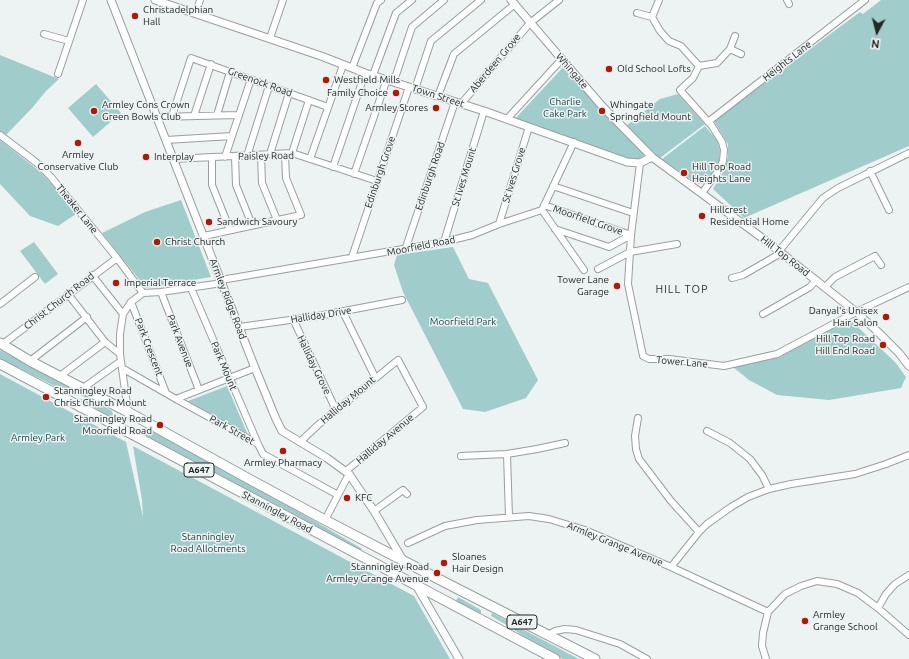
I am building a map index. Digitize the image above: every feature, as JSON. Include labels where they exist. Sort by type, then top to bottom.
[{"type":"main road","name":"Stanningley Road","points":[[1,343],[30,361],[126,411],[385,552],[595,659]]},
{"type":"main road","name":"Stanningley Road","points":[[0,364],[117,425],[289,519],[398,575],[555,659]]},
{"type":"main road","points":[[117,425],[118,417],[126,411]]},
{"type":"main road","points":[[129,432],[135,427],[137,417]]},
{"type":"main road","points":[[385,552],[398,575]]},
{"type":"main road","points":[[404,562],[423,575],[427,580],[430,592]]},
{"type":"main road","points":[[491,606],[487,615],[488,618],[510,629],[520,640]]},
{"type":"street","points":[[58,74],[83,0]]},
{"type":"street","name":"Armley Ridge Road","points":[[112,0],[255,368],[282,431],[348,472],[374,510],[404,562]]},
{"type":"street","name":"Town Street","points":[[155,0],[270,38],[352,68],[484,111],[627,162],[640,163]]},
{"type":"street","points":[[196,14],[200,0]]},
{"type":"street","points":[[270,38],[283,0]]},
{"type":"street","points":[[352,68],[377,3],[381,0]]},
{"type":"street","points":[[373,75],[396,13],[412,0]]},
{"type":"street","points":[[354,174],[412,27],[444,0]]},
{"type":"street","name":"Edinburgh Grove","points":[[352,257],[377,181],[431,42],[481,0]]},
{"type":"street","name":"Aberdeen Grove","points":[[458,103],[530,22],[559,0]]},
{"type":"street","points":[[652,17],[659,0]]},
{"type":"street","name":"Heights Lane","points":[[708,122],[862,1]]},
{"type":"street","points":[[438,96],[454,54],[513,2]]},
{"type":"street","name":"Whingate","points":[[513,2],[602,106],[652,157]]},
{"type":"street","points":[[637,13],[652,17],[660,31],[669,41],[681,46],[699,66]]},
{"type":"street","points":[[44,34],[69,41]]},
{"type":"street","points":[[699,66],[717,63],[730,49],[735,36]]},
{"type":"street","points":[[730,49],[741,54]]},
{"type":"street","name":"Greenock Road","points":[[172,116],[191,58],[328,107]]},
{"type":"street","points":[[506,119],[562,59]]},
{"type":"street","points":[[194,116],[211,64]]},
{"type":"street","points":[[310,159],[343,64]]},
{"type":"street","points":[[699,66],[693,78],[680,90],[717,132],[724,150],[723,161],[719,170],[702,193]]},
{"type":"street","points":[[217,115],[230,72]]},
{"type":"street","points":[[333,167],[365,72]]},
{"type":"street","points":[[225,157],[250,79]]},
{"type":"street","points":[[247,156],[269,86]]},
{"type":"street","points":[[270,154],[289,93]]},
{"type":"street","points":[[292,153],[309,100]]},
{"type":"street","name":"Edinburgh Road","points":[[405,250],[458,103]]},
{"type":"street","name":"St Ives Mount","points":[[444,242],[484,111]]},
{"type":"street","points":[[157,117],[238,115]]},
{"type":"street","name":"St Ives Grove","points":[[499,224],[528,127]]},
{"type":"street","name":"Theaker Lane","points":[[0,135],[51,176],[143,293]]},
{"type":"street","points":[[166,140],[232,136]]},
{"type":"street","points":[[574,142],[543,208],[555,229],[584,270]]},
{"type":"street","name":"Paisley Road","points":[[174,159],[292,153],[377,181]]},
{"type":"street","points":[[732,278],[742,275],[780,252],[823,198],[870,171],[909,153]]},
{"type":"street","points":[[204,236],[301,215],[286,178],[285,154]]},
{"type":"street","points":[[261,155],[262,183],[277,220]]},
{"type":"street","points":[[236,156],[236,185],[252,225]]},
{"type":"street","points":[[212,157],[212,185],[230,230]]},
{"type":"street","points":[[640,163],[652,157]]},
{"type":"street","name":"Hill Top Road","points":[[652,157],[780,252],[856,312],[899,353],[909,366]]},
{"type":"street","name":"Tower Lane","points":[[640,163],[633,213],[628,271],[630,296],[643,356],[649,359],[669,359],[724,366],[740,363],[777,354],[856,312]]},
{"type":"street","points":[[870,171],[889,210]]},
{"type":"street","points":[[553,186],[633,213]]},
{"type":"street","name":"Moorfield Road","points":[[143,293],[191,288],[352,257],[405,250],[444,242],[472,235],[543,208]]},
{"type":"street","name":"Moorfield Grove","points":[[543,208],[631,235]]},
{"type":"street","points":[[555,229],[609,247],[631,235]]},
{"type":"street","points":[[598,270],[630,252],[677,244]]},
{"type":"street","points":[[825,287],[835,277],[875,256],[881,264]]},
{"type":"street","name":"Christ Church Road","points":[[1,343],[116,258]]},
{"type":"street","points":[[92,275],[123,314]]},
{"type":"street","points":[[0,304],[35,277]]},
{"type":"street","points":[[763,314],[810,287],[816,280]]},
{"type":"street","points":[[856,312],[909,287]]},
{"type":"street","name":"Park Mount","points":[[191,288],[258,444]]},
{"type":"street","name":"Park Avenue","points":[[161,292],[199,390]]},
{"type":"street","points":[[126,411],[120,354],[120,334],[123,314],[131,302],[143,293]]},
{"type":"street","points":[[68,294],[105,342],[120,354]]},
{"type":"street","name":"Halliday Drive","points":[[240,327],[343,312],[402,300]]},
{"type":"street","name":"Park Crescent","points":[[131,302],[166,393]]},
{"type":"street","points":[[343,312],[375,377]]},
{"type":"street","points":[[30,361],[87,317]]},
{"type":"street","name":"Halliday Grove","points":[[293,319],[336,410]]},
{"type":"street","points":[[60,376],[105,342]]},
{"type":"street","name":"Halliday Mount","points":[[300,442],[375,377],[398,360],[423,407]]},
{"type":"street","points":[[83,388],[122,364]]},
{"type":"street","name":"Park Street","points":[[122,364],[176,399],[258,444],[263,454],[338,495]]},
{"type":"street","points":[[176,399],[255,368]]},
{"type":"street","name":"Halliday Avenue","points":[[348,472],[423,407]]},
{"type":"street","points":[[638,418],[635,436],[636,449],[639,459],[671,501],[699,532]]},
{"type":"street","points":[[707,431],[730,443],[750,459],[762,475],[769,489]]},
{"type":"street","points":[[461,456],[507,454],[565,443]]},
{"type":"street","points":[[507,454],[509,517]]},
{"type":"street","points":[[672,566],[707,524],[748,497],[769,489],[791,484],[855,474],[909,454]]},
{"type":"street","points":[[325,520],[348,472]]},
{"type":"street","points":[[374,510],[403,490],[407,494]]},
{"type":"street","name":"Armley Grange Avenue","points":[[408,543],[445,526],[477,520],[529,516],[549,519],[585,530],[672,566],[768,612]]},
{"type":"street","points":[[385,552],[389,542],[389,536]]},
{"type":"street","points":[[878,608],[886,594],[895,584],[909,575]]},
{"type":"street","points":[[766,659],[762,646],[763,632],[768,612],[785,594],[801,586],[817,581],[837,584],[858,593],[909,634]]},
{"type":"street","points":[[416,585],[459,659]]},
{"type":"street","points":[[430,592],[434,615]]},
{"type":"street","points":[[548,635],[555,631],[564,629],[576,630],[620,644],[647,659]]},
{"type":"green space","points":[[881,0],[909,0],[909,146],[744,218],[713,189],[723,172],[728,157],[728,144],[714,121],[860,12],[863,14]]},
{"type":"green space","points":[[0,55],[59,79],[6,135],[0,131]]},
{"type":"green space","name":"Charlie Cake Park","points":[[566,64],[646,151],[642,159],[627,162],[513,121]]},
{"type":"green space","name":"Armley Cons Crown Green Bowls Club","points":[[96,84],[121,113],[93,137],[68,108]]},
{"type":"green space","points":[[678,94],[705,124],[660,158],[626,126],[660,99]]},
{"type":"green space","points":[[705,126],[717,140],[720,151],[719,162],[714,173],[706,183],[698,184],[662,159]]},
{"type":"green space","points":[[0,140],[38,170],[58,190],[76,214],[58,226],[30,216],[0,184]]},
{"type":"green space","points":[[181,200],[211,277],[146,288],[102,233],[145,212]]},
{"type":"green space","points":[[34,242],[58,274],[45,284],[20,251]]},
{"type":"green space","name":"Moorfield Park","points":[[453,247],[469,279],[488,283],[538,380],[526,398],[485,412],[463,409],[403,292],[394,265],[397,255]]},
{"type":"green space","points":[[845,315],[895,362],[906,377],[901,388],[829,400],[777,395],[749,380],[728,363],[777,351]]},
{"type":"green space","points":[[0,350],[88,398],[76,394],[75,396],[0,359]]},
{"type":"green space","points":[[0,374],[126,442],[143,517],[142,500],[133,446],[414,596],[450,659],[0,659]]},
{"type":"green space","points":[[227,386],[248,435],[188,401]]},
{"type":"green space","points":[[78,398],[93,403],[95,401],[112,411],[113,415],[111,417],[108,416]]},
{"type":"green space","points":[[143,428],[146,428],[294,508],[361,548],[363,553],[140,434]]},
{"type":"green space","points":[[458,597],[481,610],[481,615],[456,601]]},
{"type":"green space","points":[[492,613],[579,659],[563,659],[533,643],[491,616]]},
{"type":"place","name":"Christadelphian Hall","points":[[135,16]]},
{"type":"place","name":"Old School Lofts","points":[[609,69]]},
{"type":"place","name":"Westfield Mills","points":[[326,80]]},
{"type":"place","name":"Family Choice","points":[[396,93]]},
{"type":"place","name":"Armley Stores","points":[[436,108]]},
{"type":"place","name":"Armley Cons Crown Green Bowls Club","points":[[94,111]]},
{"type":"place","name":"Whingate Springfield Mount","points":[[602,111]]},
{"type":"place","name":"Armley Conservative Club","points":[[78,143]]},
{"type":"place","name":"Interplay","points":[[146,157]]},
{"type":"place","name":"Hill Top Road Heights Lane","points":[[684,173]]},
{"type":"place","name":"Hillcrest Residential Home","points":[[702,216]]},
{"type":"place","name":"Sandwich Savoury","points":[[209,222]]},
{"type":"place","name":"Christ Church","points":[[157,242]]},
{"type":"place","name":"Imperial Terrace","points":[[116,283]]},
{"type":"place","name":"Tower Lane Garage","points":[[617,286]]},
{"type":"place","name":"Danyal's Unisex Hair Salon","points":[[886,317]]},
{"type":"place","name":"Hill Top Road Hill End Road","points":[[883,345]]},
{"type":"place","name":"Stanningley Road Christ Church Mount","points":[[46,397]]},
{"type":"place","name":"Stanningley Road Moorfield Road","points":[[160,425]]},
{"type":"place","name":"Armley Pharmacy","points":[[283,451]]},
{"type":"place","name":"KFC","points":[[347,498]]},
{"type":"place","name":"Sloanes Hair Design","points":[[444,563]]},
{"type":"place","name":"Stanningley Road Armley Grange Avenue","points":[[437,573]]},
{"type":"place","name":"Armley Grange School","points":[[805,621]]},
{"type":"district","name":"HILL TOP","points":[[682,289]]},
{"type":"park label","name":"Armley Park","points":[[38,438]]},
{"type":"park label","name":"Stanningley Road Allotments","points":[[208,542]]}]
